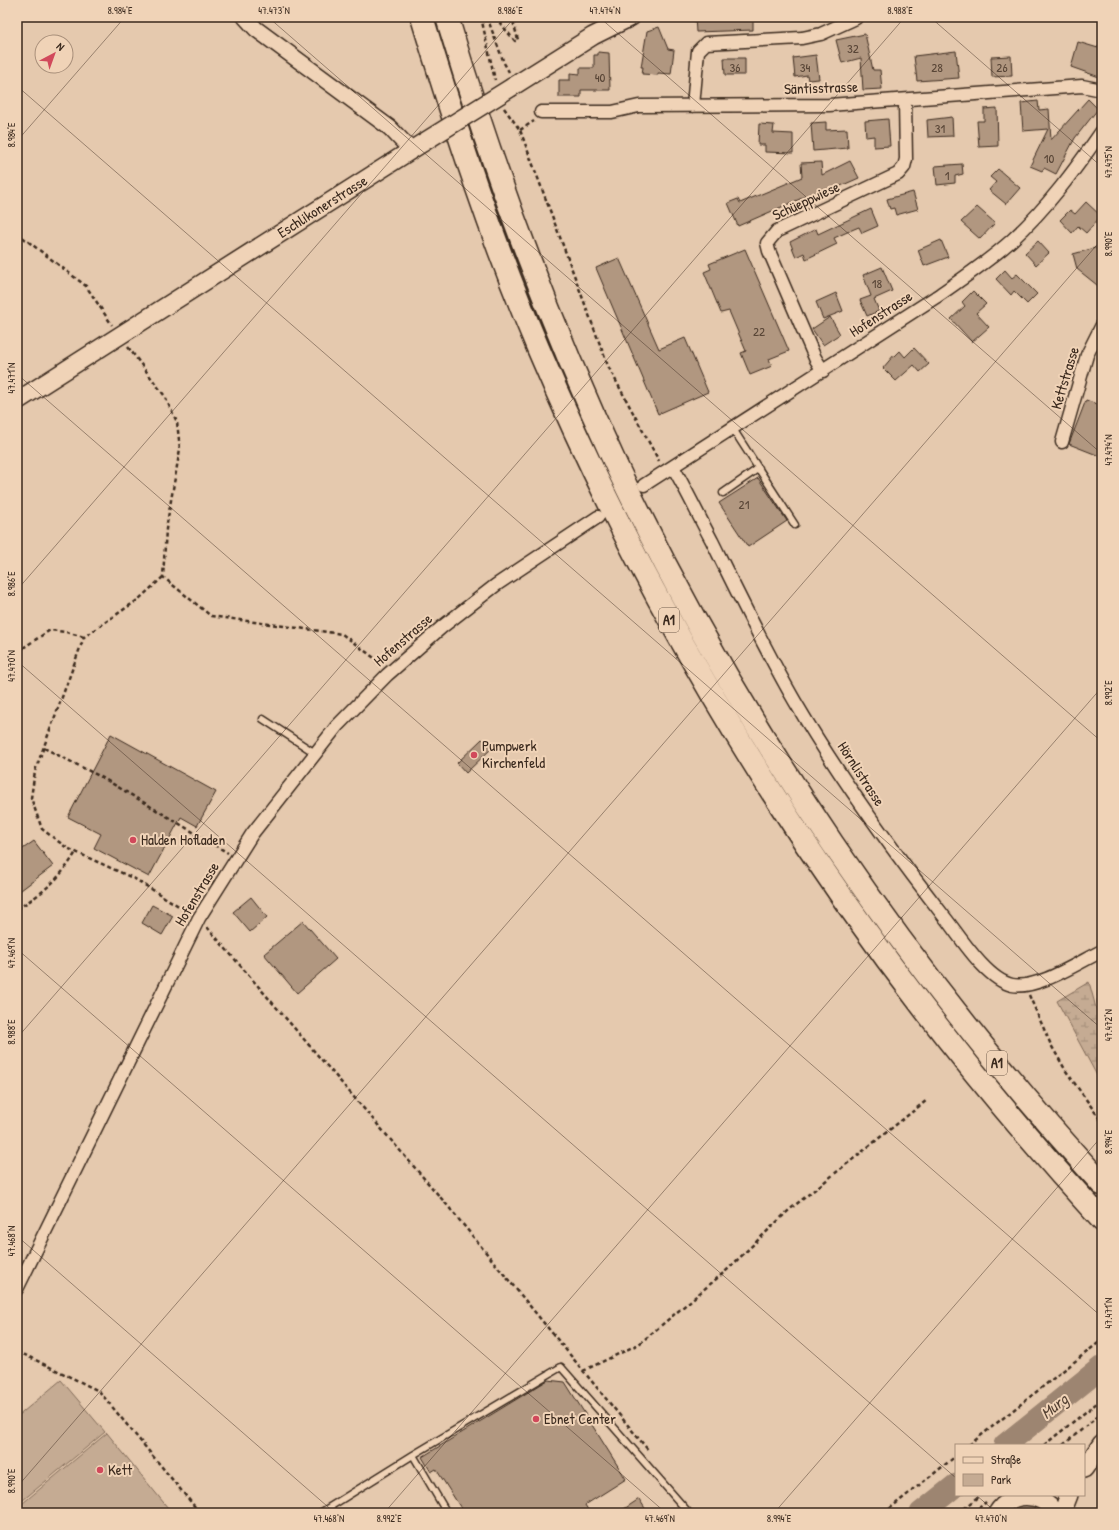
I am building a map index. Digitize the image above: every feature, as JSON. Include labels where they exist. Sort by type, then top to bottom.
[{"type":"highway","name":"A1","points":[[422,17],[478,190],[537,346],[604,494],[634,554],[688,654],[780,807],[879,951],[996,1101],[1102,1220]]},
{"type":"highway","name":"A1","points":[[447,17],[496,170],[534,275],[619,470],[707,640],[768,743],[898,936],[1006,1073],[1102,1184]]},
{"type":"main road","name":"Eschlikonerstrasse","points":[[17,401],[417,146],[508,85],[593,36],[631,17]]},
{"type":"main road","points":[[1085,1454],[1102,1442]]},
{"type":"main road","points":[[1085,1468],[1102,1442]]},
{"type":"main road","points":[[993,1506],[1022,1496]]},
{"type":"main road","points":[[1031,1496],[1042,1500],[1055,1513]]},
{"type":"main road","points":[[1062,1513],[1069,1496]]},
{"type":"street","points":[[245,17],[256,29],[390,128],[417,146]]},
{"type":"street","points":[[693,106],[698,51],[706,43],[802,38],[821,34],[856,18]]},
{"type":"street","name":"Säntisstrasse","points":[[541,112],[612,112],[639,106],[829,105],[1082,86],[1102,90]]},
{"type":"street","name":"Schüeppwiese","points":[[823,371],[812,351],[769,251],[767,243],[777,231],[898,174],[904,167],[906,159],[905,100]]},
{"type":"street","name":"Hofenstrasse","points":[[644,485],[823,371],[981,266],[1012,240],[1042,210],[1072,174],[1102,132]]},
{"type":"street","name":"Kettstrasse","points":[[1062,442],[1087,355],[1102,325]]},
{"type":"street","name":"Hörnlistrasse","points":[[669,470],[798,706],[852,792],[908,870],[992,974],[1001,981],[1011,985],[1025,986],[1041,981],[1102,951]]},
{"type":"street","name":"Hofenstrasse","points":[[17,1289],[199,918],[252,834],[337,726],[387,674],[437,631],[496,585],[598,517]]},
{"type":"lane","points":[[733,429],[796,525]]},
{"type":"lane","points":[[723,493],[759,468]]},
{"type":"lane","points":[[263,719],[315,753]]},
{"type":"lane","points":[[320,1513],[413,1455],[562,1367],[689,1513]]},
{"type":"lane","points":[[413,1455],[447,1513]]},
{"type":"path","points":[[481,17],[508,85]]},
{"type":"path","points":[[487,17],[504,63],[508,85]]},
{"type":"path","points":[[495,17],[515,41],[518,40],[512,17]]},
{"type":"path","points":[[502,103],[520,130],[608,366],[669,470]]},
{"type":"path","points":[[520,130],[533,122],[541,112]]},
{"type":"path","points":[[17,233],[86,286],[164,395],[177,422],[180,448],[166,529],[163,577],[139,599],[84,637],[36,771],[31,798],[42,829],[67,848],[135,879],[199,918],[447,1205],[651,1454]]},
{"type":"path","points":[[163,577],[211,616],[342,634],[373,657],[387,674]]},
{"type":"path","points":[[17,652],[50,630],[66,632],[84,637]]},
{"type":"path","points":[[44,748],[103,778],[237,858]]},
{"type":"path","points":[[17,909],[52,884],[65,871],[76,852]]},
{"type":"path","points":[[1025,986],[1051,1046],[1066,1071],[1102,1122]]},
{"type":"path","points":[[1102,986],[1098,991],[1099,1015],[1102,1021]]},
{"type":"path","points":[[583,1371],[639,1344],[727,1270],[789,1210],[927,1100]]},
{"type":"path","points":[[970,1444],[1102,1340]]},
{"type":"path","points":[[17,1351],[99,1391],[200,1513]]},
{"type":"path","points":[[1045,1444],[1102,1399]]},
{"type":"path","points":[[1064,1444],[1102,1413]]},
{"type":"path","points":[[884,1513],[955,1457]]},
{"type":"path","points":[[959,1513],[981,1496]]},
{"type":"path","points":[[973,1513],[993,1506]]},
{"type":"green space","points":[[1089,982],[1102,1030],[1102,1085],[1057,1001]]},
{"type":"green space","name":"Kett","points":[[61,1380],[105,1432],[17,1505],[17,1417]]},
{"type":"green space","name":"Kett","points":[[107,1433],[168,1508],[162,1513],[17,1513],[17,1508]]},
{"type":"green space","points":[[1030,1503],[1047,1513],[1005,1513],[1012,1506]]},
{"type":"building","points":[[695,17],[753,17],[753,30],[696,32]]},
{"type":"building","points":[[659,27],[668,49],[674,50],[671,74],[642,74],[643,67],[641,67],[647,31]]},
{"type":"building","points":[[865,34],[873,70],[880,70],[882,89],[863,90],[861,58],[842,63],[836,40]]},
{"type":"building","points":[[1078,42],[1098,48],[1098,46],[1102,46],[1102,78],[1071,67]]},
{"type":"building","points":[[956,51],[959,78],[917,81],[914,56]]},
{"type":"building","points":[[598,52],[609,53],[610,90],[581,90],[581,97],[559,97],[559,80],[570,80],[570,73],[580,74],[580,68],[594,68],[594,55],[598,55]]},
{"type":"building","points":[[816,55],[819,79],[808,80],[807,75],[795,77],[793,58]]},
{"type":"building","points":[[1011,56],[1012,76],[992,77],[991,57]]},
{"type":"building","points":[[724,58],[745,58],[745,75],[725,75]]},
{"type":"building","points":[[1088,99],[1098,109],[1075,138],[1056,174],[1044,168],[1042,171],[1030,166],[1048,129],[1023,131],[1021,103],[1038,101],[1039,110],[1049,109],[1051,140]]},
{"type":"building","points":[[997,108],[998,146],[979,147],[977,121],[984,121],[984,109]]},
{"type":"building","points":[[952,117],[953,136],[928,137],[927,120]]},
{"type":"building","points":[[888,119],[890,146],[874,147],[874,136],[866,137],[865,121]]},
{"type":"building","points":[[826,122],[826,130],[847,129],[848,148],[813,151],[811,123]]},
{"type":"building","points":[[759,124],[774,125],[773,133],[793,134],[793,153],[765,152],[765,145],[758,145]]},
{"type":"building","points":[[850,161],[859,178],[827,192],[825,188],[738,226],[728,203],[738,199],[740,203],[802,177],[801,163],[821,162],[822,175]]},
{"type":"building","points":[[962,164],[963,174],[955,176],[955,183],[937,185],[935,166]]},
{"type":"building","points":[[998,169],[1020,188],[1006,204],[989,190],[996,182],[990,177]]},
{"type":"building","points":[[913,192],[918,209],[896,215],[894,208],[890,209],[887,199]]},
{"type":"building","points":[[1086,202],[1101,216],[1086,233],[1078,226],[1072,233],[1060,220],[1070,210],[1075,214]]},
{"type":"building","points":[[977,207],[995,223],[980,239],[961,222]]},
{"type":"building","points":[[871,209],[878,226],[862,233],[859,227],[834,238],[837,244],[806,259],[804,253],[796,257],[790,242],[816,229],[818,234]]},
{"type":"building","points":[[941,240],[948,257],[924,266],[918,250]]},
{"type":"building","points":[[1038,241],[1049,253],[1036,265],[1025,253]]},
{"type":"building","points":[[1102,246],[1102,289],[1077,269],[1073,254]]},
{"type":"building","points":[[745,249],[789,351],[769,359],[772,366],[750,375],[741,353],[746,351],[729,311],[721,313],[704,272],[711,269],[709,264]]},
{"type":"building","points":[[619,258],[659,349],[685,338],[708,392],[658,414],[596,268]]},
{"type":"building","points":[[882,267],[892,291],[874,299],[879,311],[867,316],[860,300],[871,296],[863,275]]},
{"type":"building","points":[[1005,270],[1012,278],[1017,274],[1037,294],[1027,304],[1014,291],[1011,295],[996,279]]},
{"type":"building","points":[[973,291],[986,304],[976,313],[989,327],[972,342],[951,319],[965,306],[962,302]]},
{"type":"building","points":[[836,293],[843,311],[823,319],[816,302]]},
{"type":"building","points":[[830,317],[840,334],[823,345],[812,329]]},
{"type":"building","points":[[914,348],[929,364],[920,372],[914,365],[896,381],[883,368],[894,355],[895,356],[900,351],[905,357]]},
{"type":"building","points":[[1086,400],[1102,406],[1102,457],[1069,444]]},
{"type":"building","points":[[758,478],[787,521],[748,547],[719,503]]},
{"type":"building","points":[[111,734],[216,792],[197,826],[181,817],[149,877],[94,848],[101,834],[68,817]]},
{"type":"building","name":"Pumpwerk Kirchenfeld","points":[[482,739],[492,748],[466,773],[457,763]]},
{"type":"building","points":[[34,841],[53,866],[17,893],[17,853]]},
{"type":"building","points":[[251,897],[267,917],[250,932],[233,912]]},
{"type":"building","points":[[152,905],[173,916],[162,935],[142,923]]},
{"type":"building","points":[[303,921],[336,959],[297,993],[264,954]]},
{"type":"building","name":"Ebnet Center","points":[[548,1380],[565,1382],[626,1479],[585,1505],[590,1513],[464,1513],[436,1469],[431,1472],[422,1457]]},
{"type":"building","points":[[639,1499],[648,1513],[618,1513]]},
{"type":"waterway","name":"Murg","points":[[1006,1444],[1102,1367]]},
{"type":"waterway","name":"Murg","points":[[921,1513],[955,1486]]},
{"type":"place","name":"Pumpwerk Kirchenfeld","points":[[474,755]]},
{"type":"place","name":"Halden Hofladen","points":[[133,840]]},
{"type":"place","name":"Ebnet Center","points":[[536,1419]]},
{"type":"place","name":"Kett","points":[[100,1470]]}]
